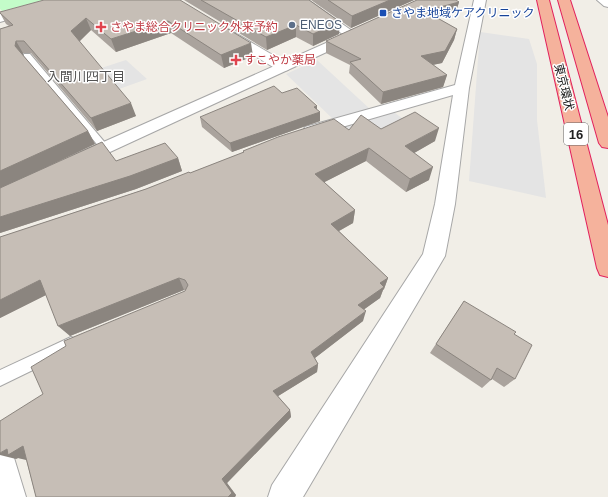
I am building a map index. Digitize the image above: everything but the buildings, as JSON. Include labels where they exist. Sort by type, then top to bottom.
[{"type":"highway","name":"東京環状","points":[[543,0],[608,268]]},
{"type":"highway","name":"東京環状","points":[[564,0],[608,143]]},
{"type":"street","points":[[0,18],[65,0]]},
{"type":"street","points":[[68,165],[104,147],[359,32],[301,0]]},
{"type":"street","points":[[284,497],[434,256],[446,204],[462,88],[480,0]]},
{"type":"street","points":[[603,0],[608,4]]},
{"type":"street","points":[[218,28],[283,67]]},
{"type":"street","points":[[293,138],[328,126],[462,88]]},
{"type":"street","points":[[0,459],[10,497]]},
{"type":"lane","points":[[27,56],[104,147]]},
{"type":"lane","points":[[0,378],[83,339]]},
{"type":"green space","points":[[0,0],[44,0],[2,11],[0,9]]},
{"type":"shaded area","points":[[480,32],[529,39],[537,64],[537,120],[546,198],[469,181]]},
{"type":"shaded area","points":[[126,60],[147,79],[77,104],[61,81]]},
{"type":"shaded area","points":[[317,60],[371,110],[334,120],[286,74]]},
{"type":"shaded area","points":[[391,110],[414,127],[390,140],[331,128]]},
{"type":"place","name":"さやま地域ケアクリニック","points":[[383,13]]},
{"type":"place","name":"ENEOS","points":[[292,25]]},
{"type":"place","name":"さやま総合クリニック外来予約","points":[[101,27]]},
{"type":"place","name":"すこやか薬局","points":[[236,60]]},
{"type":"district","name":"入間川四丁目","points":[[86,76]]}]
